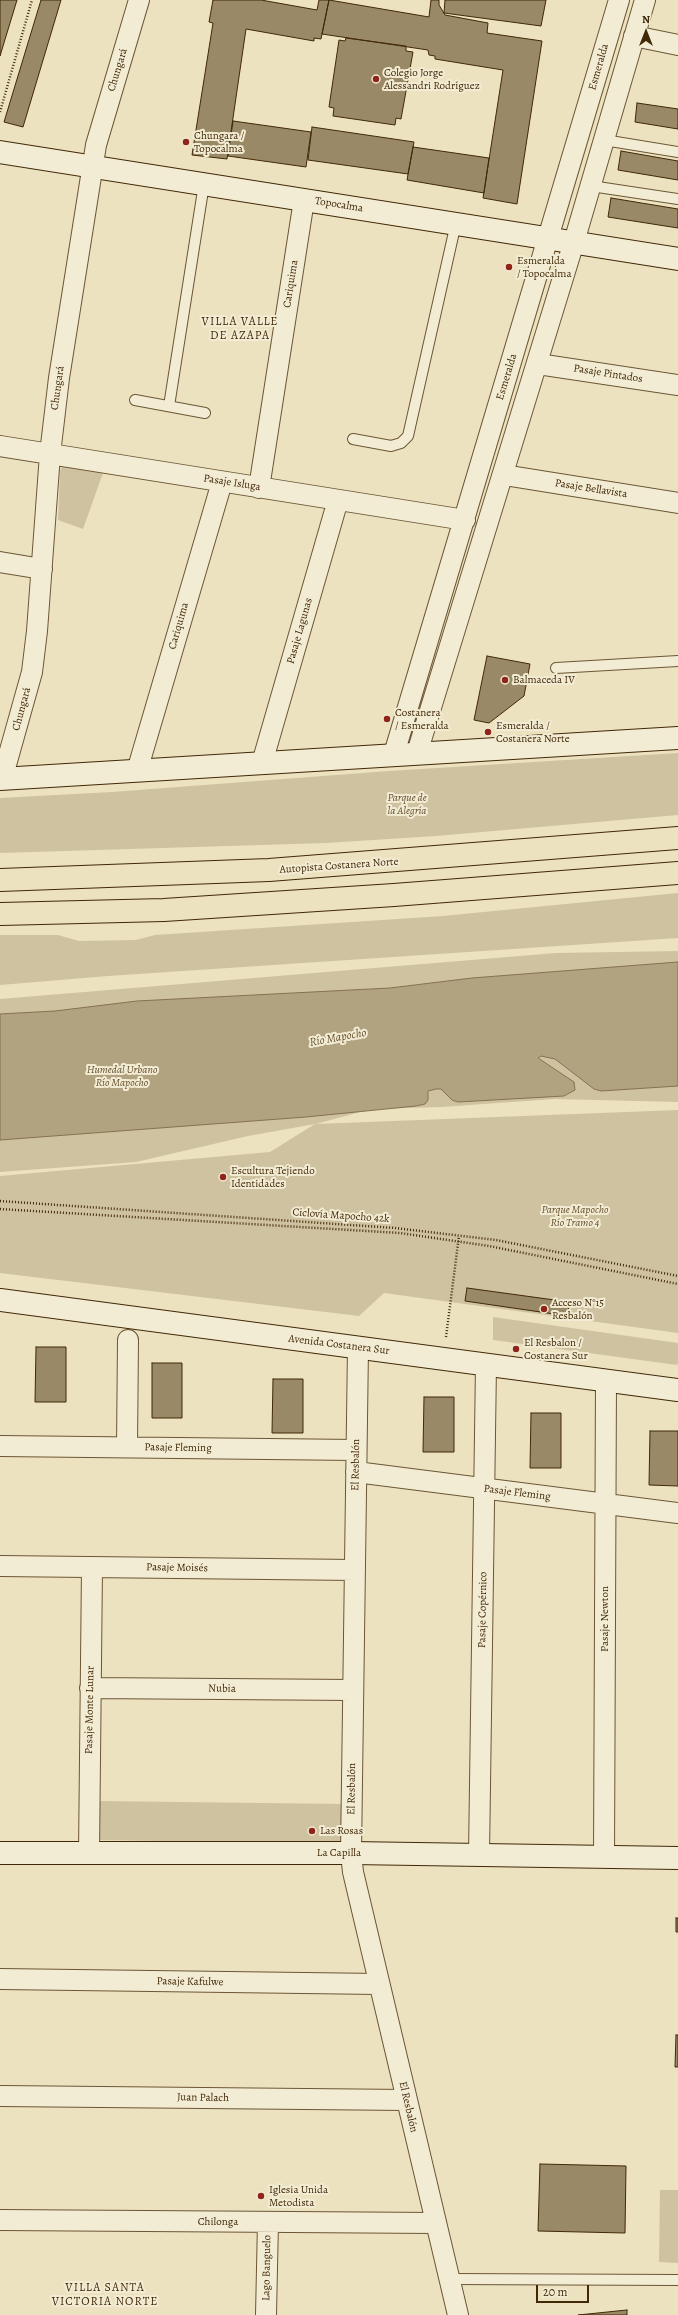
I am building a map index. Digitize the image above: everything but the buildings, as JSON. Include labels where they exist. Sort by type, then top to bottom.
[{"type":"highway","name":"Autopista Costanera Norte","points":[[0,880],[269,870],[678,838]]},
{"type":"highway","points":[[0,914],[164,910],[401,895],[678,873]]},
{"type":"street","name":"Chungará","points":[[1,779],[32,672],[42,568],[50,454],[59,378],[96,146],[139,0]]},
{"type":"street","name":"Esmeralda","points":[[394,754],[619,0]]},
{"type":"street","points":[[417,753],[538,364],[644,0]]},
{"type":"street","points":[[634,36],[678,45]]},
{"type":"street","name":"Topocalma","points":[[0,152],[678,259]]},
{"type":"street","name":"Cariquima","points":[[259,488],[304,200]]},
{"type":"street","name":"Pasaje Pintados","points":[[538,364],[678,385]]},
{"type":"street","name":"Pasaje Isluga","points":[[0,446],[465,520]]},
{"type":"street","name":"Pasaje Bellavista","points":[[504,475],[678,503]]},
{"type":"street","name":"Cariquima","points":[[136,771],[222,482]]},
{"type":"street","name":"Pasaje Lagunas","points":[[262,763],[338,500]]},
{"type":"street","points":[[0,562],[42,568]]},
{"type":"street","points":[[1,779],[678,738]]},
{"type":"street","name":"Avenida Costanera Sur","points":[[0,1300],[678,1390]]},
{"type":"street","points":[[127,1447],[128,1340]]},
{"type":"street","name":"El Resbalón","points":[[358,1347],[351,1853],[356,1884],[379,1984],[458,2315]]},
{"type":"street","name":"Pasaje Copérnico","points":[[479,1855],[486,1364]]},
{"type":"street","name":"Pasaje Newton","points":[[604,1857],[606,1380]]},
{"type":"street","name":"Pasaje Fleming","points":[[0,1446],[356,1450]]},
{"type":"street","name":"Pasaje Fleming","points":[[356,1472],[678,1513]]},
{"type":"street","name":"Pasaje Moisés","points":[[0,1566],[355,1570]]},
{"type":"street","name":"Pasaje Monte Lunar","points":[[89,1854],[92,1567]]},
{"type":"street","name":"Nubia","points":[[90,1688],[353,1690]]},
{"type":"street","name":"La Capilla","points":[[0,1853],[351,1853],[678,1858]]},
{"type":"street","name":"Pasaje Kafulwe","points":[[0,1979],[379,1984]]},
{"type":"street","name":"Juan Palach","points":[[0,2096],[407,2100]]},
{"type":"street","name":"Chilonga","points":[[0,2220],[436,2224]]},
{"type":"street","name":"Lago Banguelo","points":[[266,2315],[268,2222]]},
{"type":"lane","points":[[604,140],[678,152]]},
{"type":"lane","points":[[170,406],[204,184]]},
{"type":"lane","points":[[591,186],[678,198]]},
{"type":"lane","points":[[353,439],[391,446],[401,443],[408,436],[456,224]]},
{"type":"lane","points":[[135,400],[205,412]]},
{"type":"lane","points":[[556,668],[678,661]]},
{"type":"lane","points":[[449,2279],[678,2280]]},
{"type":"path","points":[[0,112],[32,0]]},
{"type":"path","name":"Ciclovía Mapocho 42k","points":[[0,1201],[395,1228],[496,1240],[678,1276]]},
{"type":"path","points":[[0,1209],[400,1234],[489,1246],[678,1284]]},
{"type":"path","points":[[446,1338],[459,1236]]},
{"type":"green space","points":[[64,462],[104,470],[83,529],[58,520],[60,471]]},
{"type":"green space","name":"Parque de la Alegría","points":[[678,753],[678,815],[436,836],[326,843],[0,853],[0,798],[112,792],[389,771]]},
{"type":"green space","points":[[678,893],[678,938],[108,976],[0,985],[0,935],[58,935],[79,941],[136,940],[155,935],[443,916]]},
{"type":"green space","name":"Parque Mapocho Río Tramo 4","points":[[678,951],[678,1102],[554,1099],[442,1107],[371,1109],[316,1124],[678,1110],[678,1333],[384,1293],[359,1316],[0,1273],[0,1176],[270,1152],[315,1124],[248,1136],[136,1162],[0,1172],[0,999],[556,953]]},
{"type":"green space","points":[[493,1317],[678,1343],[678,1363],[677,1365],[493,1340]]},
{"type":"green space","points":[[97,1801],[345,1804],[344,1844],[97,1840]]},
{"type":"green space","points":[[660,2190],[678,2190],[678,2263],[659,2262]]},
{"type":"water","name":"Humedal Urbano Río Mapocho","points":[[678,962],[678,1086],[601,1091],[594,1089],[555,1059],[541,1056],[538,1058],[574,1082],[575,1090],[564,1096],[458,1102],[452,1100],[441,1089],[436,1089],[428,1091],[428,1100],[425,1104],[416,1106],[306,1117],[0,1140],[0,1014],[55,1011],[137,1001],[390,988],[472,978]]},
{"type":"place","name":"Colegio Jorge Alessandri Rodríguez","points":[[376,79]]},
{"type":"place","name":"Chungara / Topocalma","points":[[186,142]]},
{"type":"place","name":"Esmeralda / Topocalma","points":[[509,267]]},
{"type":"place","name":"Balmaceda IV","points":[[505,680]]},
{"type":"place","name":"Costanera / Esmeralda","points":[[387,719]]},
{"type":"place","name":"Esmeralda / Costanera Norte","points":[[488,732]]},
{"type":"place","name":"Escultura Tejiendo Identidades","points":[[223,1177]]},
{"type":"place","name":"Acceso N°15 Resbalón","points":[[544,1309]]},
{"type":"place","name":"El Resbalon / Costanera Sur","points":[[516,1349]]},
{"type":"place","name":"Las Rosas","points":[[312,1831]]},
{"type":"place","name":"Iglesia Unida Metodista","points":[[261,2196]]},
{"type":"district","name":"VILLA VALLE DE AZAPA","points":[[240,329]]},
{"type":"district","name":"VILLA SANTA VICTORIA NORTE","points":[[105,2295]]},
{"type":"water label","name":"Río Mapocho","points":[[338,1038]]}]
